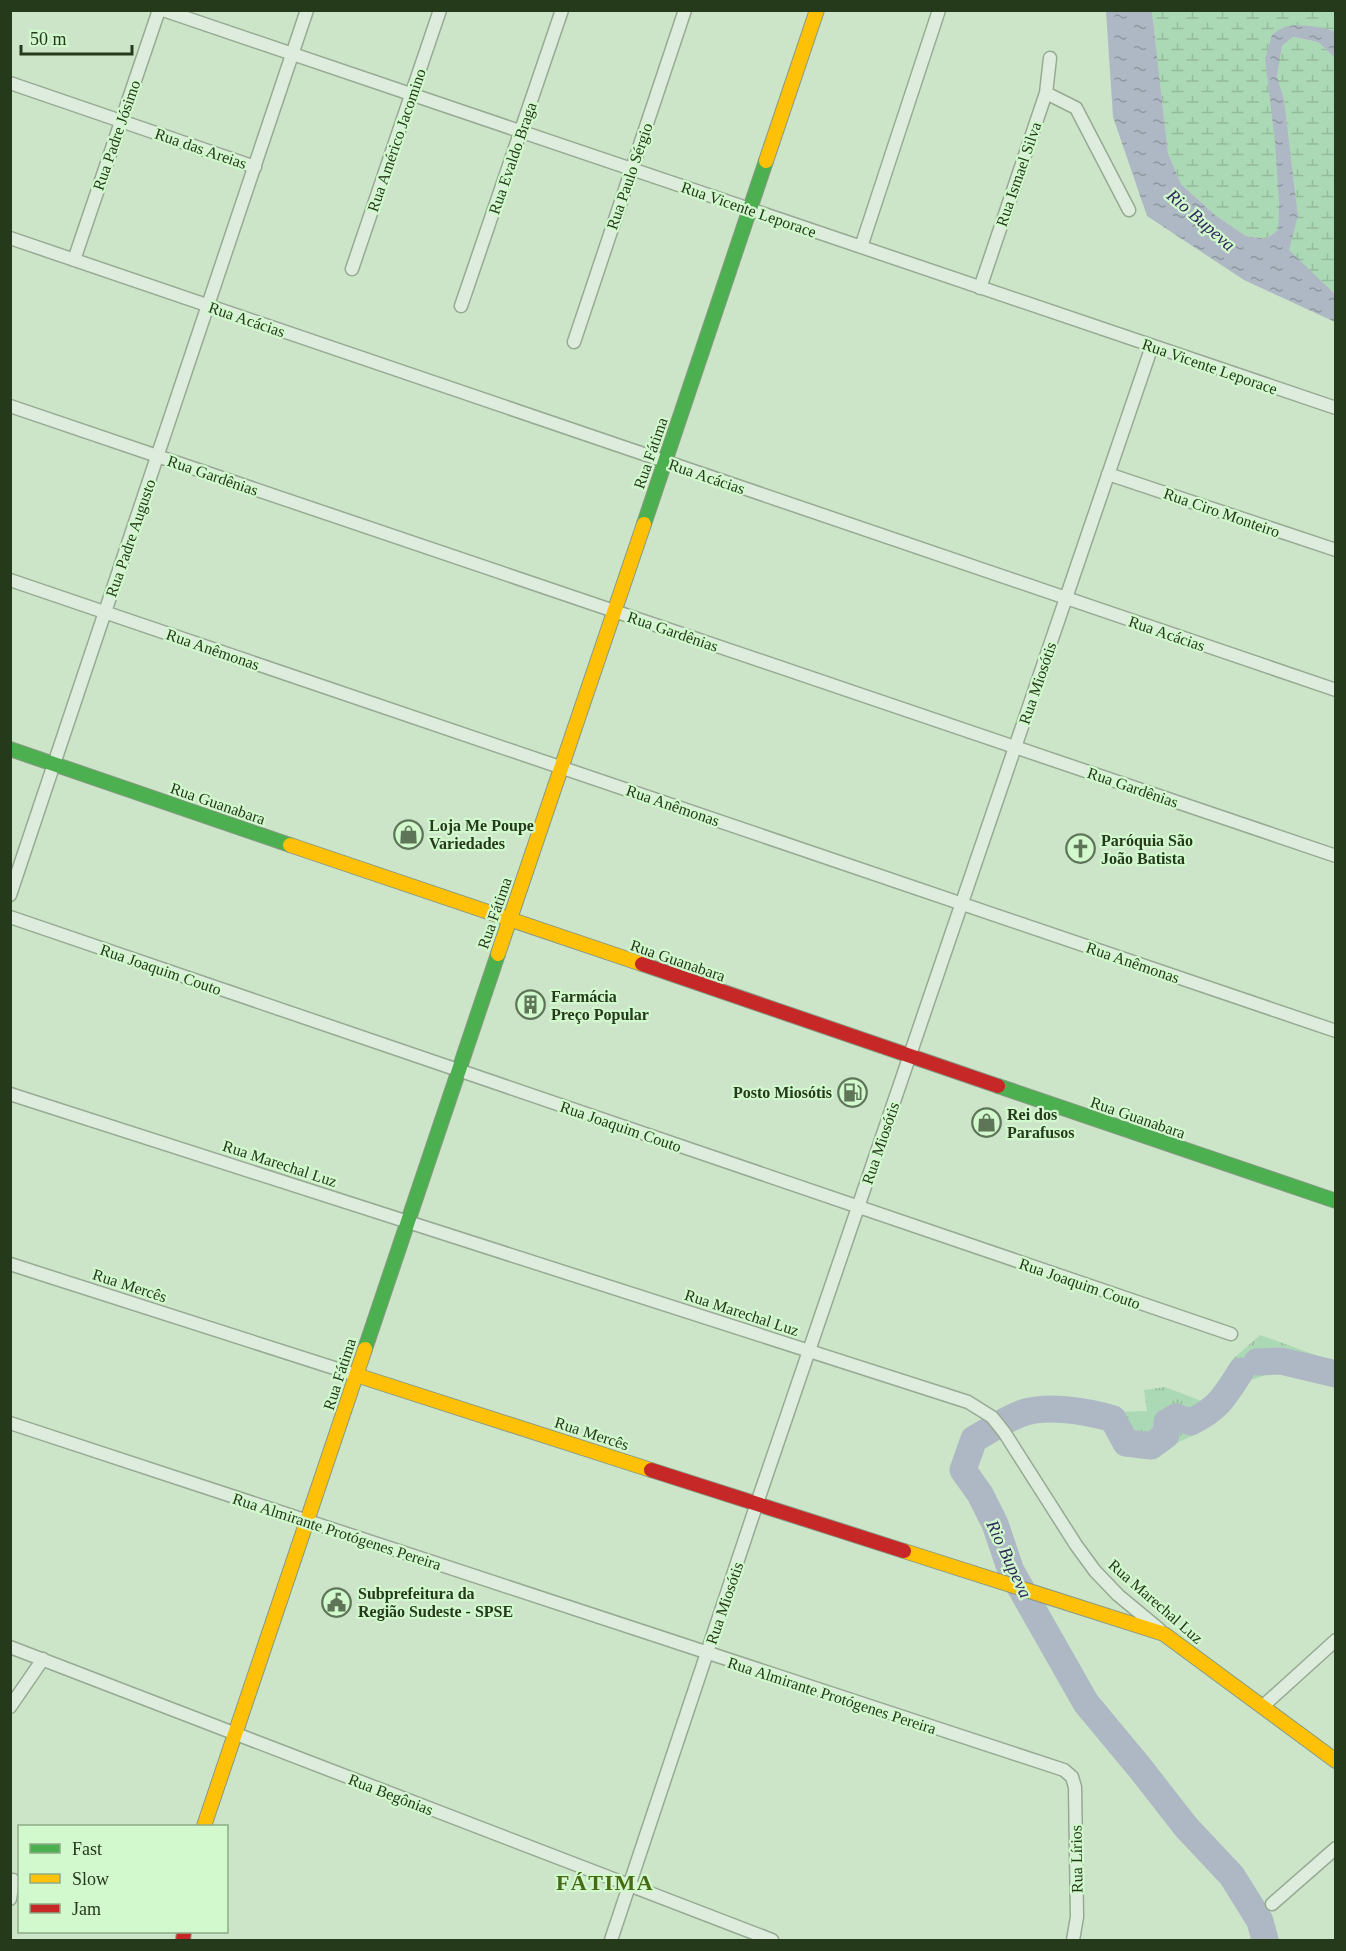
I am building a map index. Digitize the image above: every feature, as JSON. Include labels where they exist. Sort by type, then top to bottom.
[{"type":"main road","name":"Rua Fátima","points":[[205,1825],[817,10]]},
{"type":"main road","name":"Rua Guanabara","points":[[10,750],[1335,1201]]},
{"type":"main road","name":"Rua Mercês","points":[[356,1375],[1164,1634]]},
{"type":"main road","name":"Rua Marechal Luz","points":[[1164,1634],[1335,1761]]},
{"type":"street","name":"Rua Vicente Leporace","points":[[161,10],[184,14],[412,95],[1335,408]]},
{"type":"street","name":"Rua Padre Jósimo","points":[[74,260],[161,10]]},
{"type":"street","name":"Rua Padre Augusto","points":[[10,895],[307,10]]},
{"type":"street","name":"Rua Américo Jacomino","points":[[352,269],[440,10]]},
{"type":"street","name":"Rua Evaldo Braga","points":[[461,306],[562,10]]},
{"type":"street","name":"Rua Paulo Sérgio","points":[[574,342],[685,10]]},
{"type":"street","points":[[861,247],[939,10]]},
{"type":"street","name":"Rua Ismael Silva","points":[[980,288],[1046,93],[1050,58]]},
{"type":"street","name":"Rua das Areias","points":[[10,83],[255,166]]},
{"type":"street","points":[[1046,93],[1076,108],[1129,210]]},
{"type":"street","name":"Rua Acácias","points":[[10,238],[1335,690]]},
{"type":"street","name":"Rua Miosótis","points":[[611,1941],[757,1503],[1152,346]]},
{"type":"street","name":"Rua Gardênias","points":[[10,406],[1335,856]]},
{"type":"street","name":"Rua Ciro Monteiro","points":[[1108,474],[1335,550]]},
{"type":"street","name":"Rua Anêmonas","points":[[10,580],[1335,1031]]},
{"type":"street","name":"Rua Joaquim Couto","points":[[10,917],[1231,1334]]},
{"type":"street","name":"Rua Marechal Luz","points":[[10,1094],[968,1402],[992,1417],[1004,1432],[1095,1571],[1118,1595],[1164,1634]]},
{"type":"street","name":"Rua Mercês","points":[[10,1264],[356,1375]]},
{"type":"street","name":"Rua Almirante Protógenes Pereira","points":[[10,1423],[1064,1770],[1072,1776]]},
{"type":"street","points":[[1262,1707],[1335,1640]]},
{"type":"street","name":"Rua Begônias","points":[[10,1647],[772,1941]]},
{"type":"street","points":[[10,1707],[43,1659]]},
{"type":"street","name":"Rua Lírios","points":[[1072,1776],[1075,1787],[1077,1917],[1073,1941]]},
{"type":"street","points":[[1272,1904],[1335,1848]]},
{"type":"street","points":[[10,1899],[14,1880]]},
{"type":"green space","points":[[1152,11],[1335,11],[1335,32],[1330,29],[1272,35],[1279,203],[1278,230],[1266,239],[1246,236],[1215,215],[1181,184],[1168,153]]},
{"type":"green space","points":[[1293,37],[1318,42],[1335,58],[1335,294],[1288,250],[1298,216],[1284,99],[1277,76],[1281,46]]},
{"type":"green space","points":[[1260,1335],[1335,1362],[1335,1385],[1278,1371],[1248,1381],[1231,1406],[1195,1435],[1148,1455],[1127,1449],[1103,1421],[1076,1417],[1050,1417],[1019,1422],[1007,1406],[1032,1401],[1108,1404],[1112,1412],[1147,1411],[1144,1390],[1165,1387],[1207,1403],[1233,1359]]},
{"type":"water","points":[[1106,11],[1152,11],[1168,153],[1181,184],[1215,215],[1246,236],[1266,239],[1278,230],[1279,203],[1275,142],[1265,59],[1272,35],[1283,28],[1296,25],[1318,27],[1335,32],[1335,58],[1318,42],[1293,37],[1282,46],[1277,76],[1284,99],[1298,216],[1289,250],[1335,294],[1335,322],[1244,280],[1147,216],[1113,117]]},
{"type":"waterway","name":"Rio Bupeva","points":[[1257,1362],[1281,1361],[1336,1374]]},
{"type":"waterway","name":"Rio Bupeva","points":[[1241,1371],[1226,1394],[1208,1412],[1191,1422],[1176,1417],[1167,1422],[1166,1435],[1151,1446],[1126,1443],[1113,1419],[1079,1411],[1041,1409],[1014,1416],[974,1439],[963,1470],[980,1494],[995,1524],[1011,1571],[1086,1703],[1186,1827],[1232,1876],[1260,1921],[1265,1940]]},
{"type":"traffic: fast","points":[[644,524],[766,161]]},
{"type":"traffic: fast","points":[[10,749],[290,845]]},
{"type":"traffic: fast","points":[[365,1349],[498,954]]},
{"type":"traffic: fast","points":[[998,1086],[1336,1201]]},
{"type":"traffic: slow","points":[[766,161],[817,10]]},
{"type":"traffic: slow","points":[[498,954],[644,524]]},
{"type":"traffic: slow","points":[[290,845],[642,964]]},
{"type":"traffic: slow","points":[[204,1825],[365,1349]]},
{"type":"traffic: slow","points":[[356,1375],[651,1470]]},
{"type":"traffic: slow","points":[[904,1551],[1164,1634],[1336,1761]]},
{"type":"traffic: jam","points":[[642,964],[998,1086]]},
{"type":"traffic: jam","points":[[651,1470],[904,1551]]},
{"type":"traffic: jam","points":[[183,1940],[184,1933]]},
{"type":"place","name":"Loja Me Poupe Variedades","points":[[408,834]]},
{"type":"place","name":"Paróquia São João Batista","points":[[1080,849]]},
{"type":"place","name":"Farmácia Preço Popular","points":[[530,1005]]},
{"type":"place","name":"Posto Miosótis","points":[[853,1092]]},
{"type":"place","name":"Rei dos Parafusos","points":[[986,1123]]},
{"type":"place","name":"Subprefeitura da Região Sudeste - SPSE","points":[[337,1602]]},
{"type":"district","name":"FÁTIMA","points":[[605,1882]]}]
